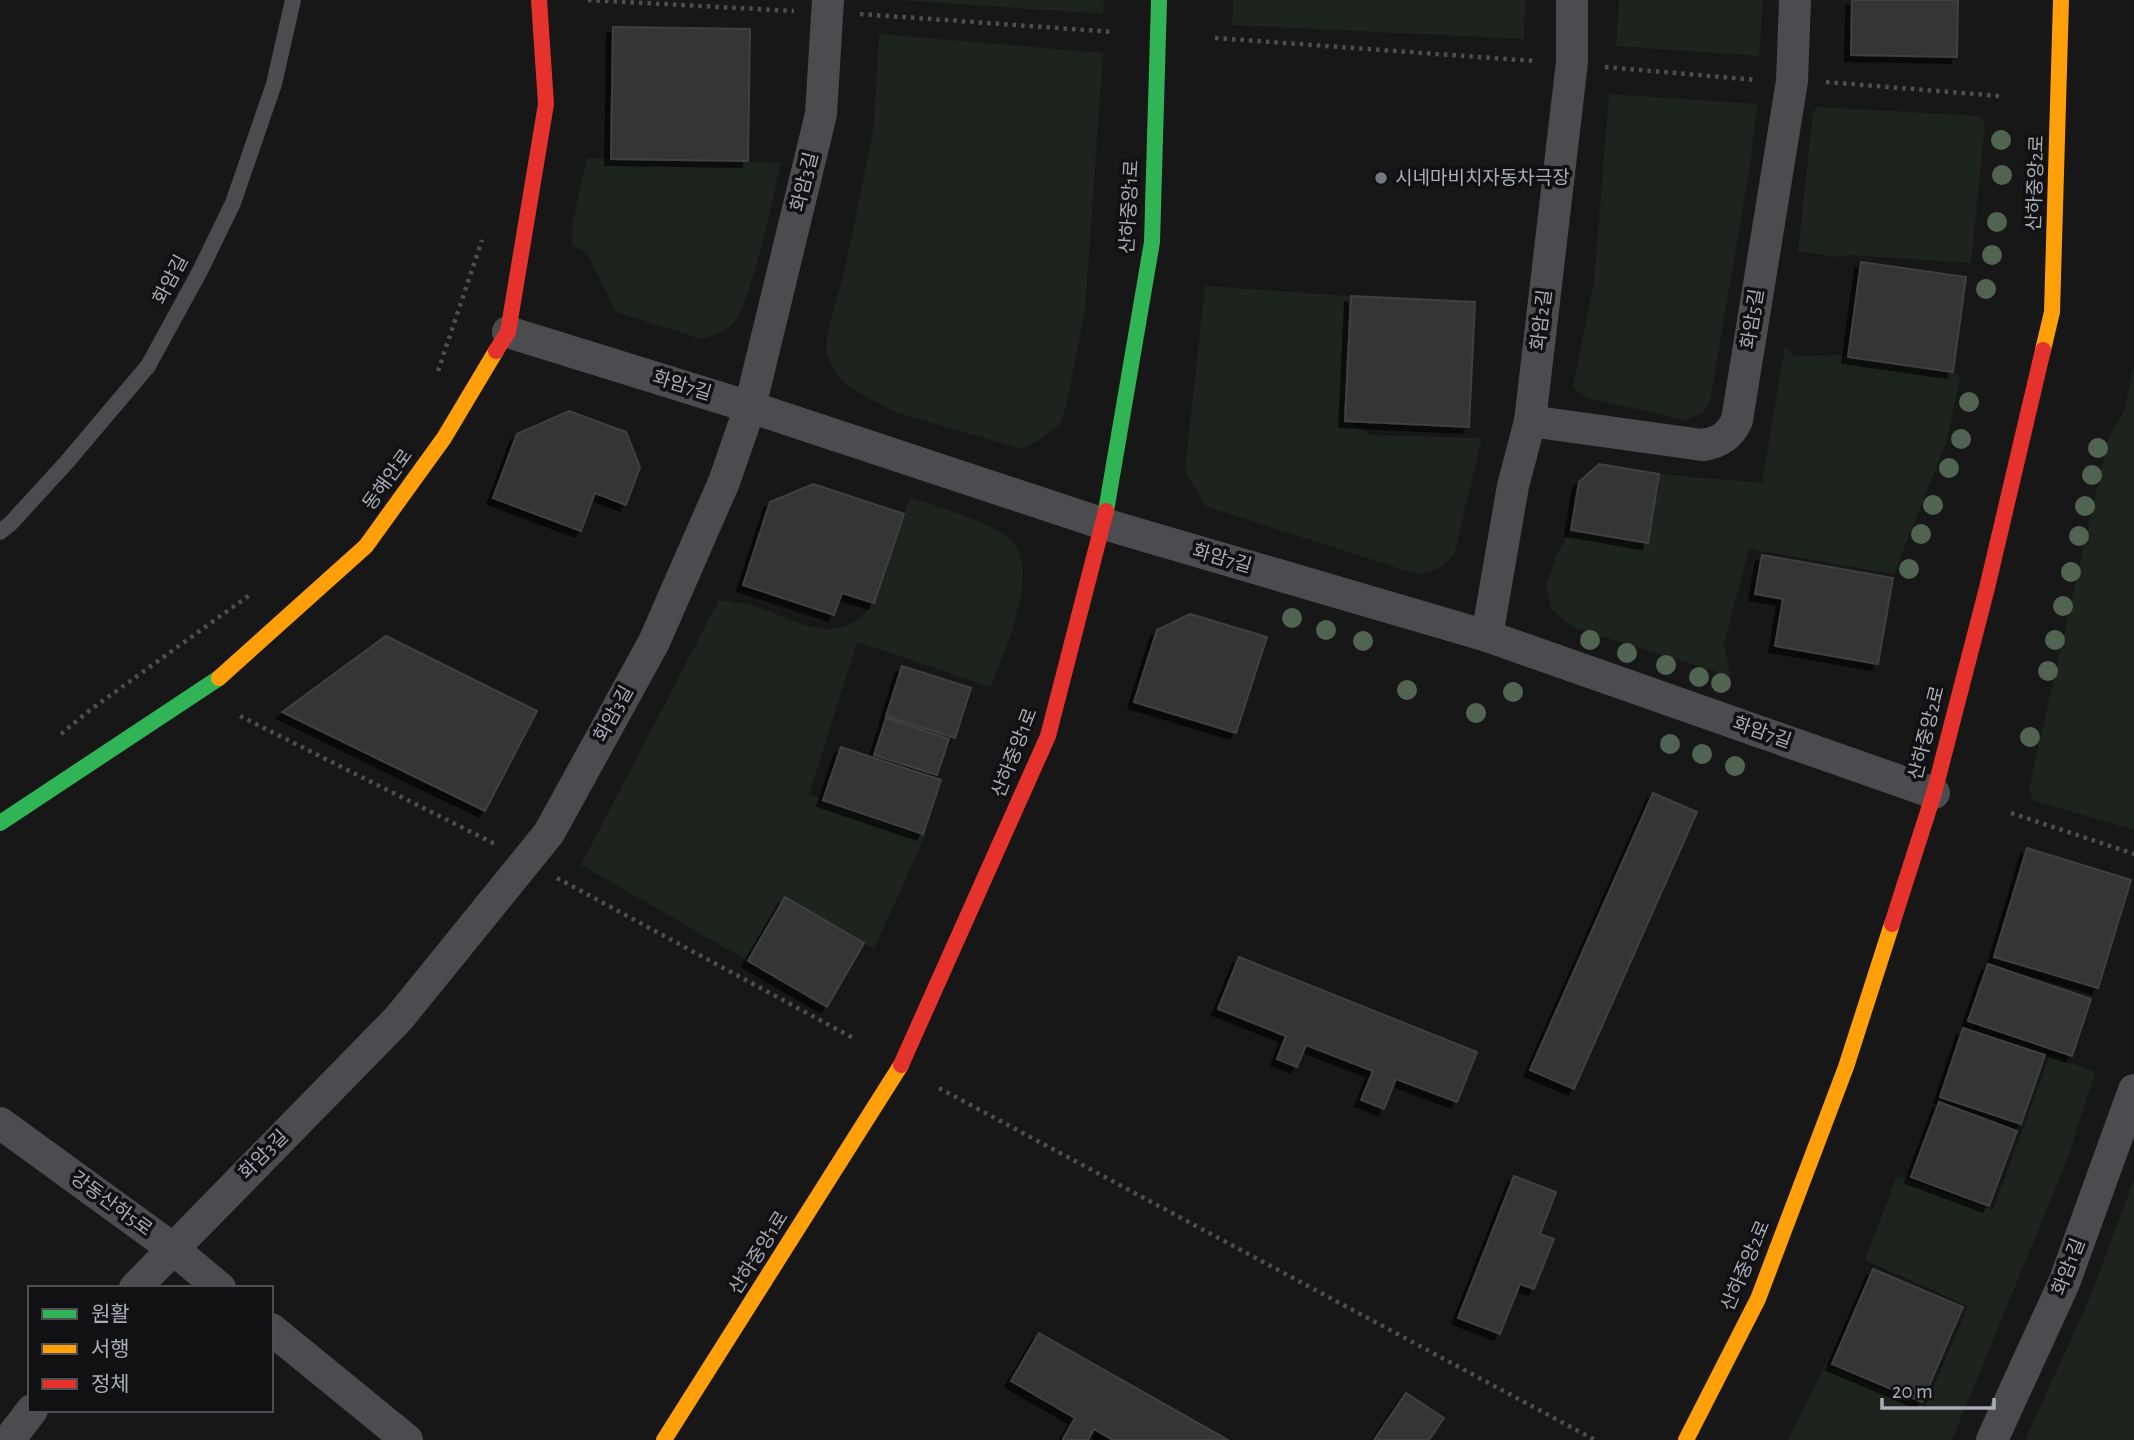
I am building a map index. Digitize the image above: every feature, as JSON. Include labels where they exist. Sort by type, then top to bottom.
[{"type":"street","name":"동해안로","points":[[0,823],[218,680],[366,546],[444,439],[508,332],[546,104],[539,0]]},
{"type":"street","name":"산하중앙1로","points":[[664,1440],[901,1068],[1048,736],[1104,524],[1152,242],[1158,0]]},
{"type":"street","name":"화암2길","points":[[1487,636],[1513,486],[1530,421],[1572,61],[1572,0]]},
{"type":"street","name":"화암5길","points":[[1530,421],[1702,445],[1723,439],[1733,429],[1737,420],[1792,80],[1795,0]]},
{"type":"street","name":"산하중앙2로","points":[[1686,1440],[1758,1298],[1773,1260],[1846,1067],[1934,793],[1987,588],[2052,313],[2061,0]]},
{"type":"street","name":"화암3길","points":[[137,1286],[399,1018],[549,833],[654,642],[724,482],[750,407],[821,114],[815,6]]},
{"type":"street","name":"화암7길","points":[[508,332],[750,407],[1104,524],[1487,636],[1934,793]]},
{"type":"street","name":"화암1길","points":[[1992,1440],[2064,1283],[2134,1090]]},
{"type":"street","name":"강동산하5로","points":[[0,1123],[172,1248],[218,1286]]},
{"type":"street","points":[[273,1331],[407,1440]]},
{"type":"street","points":[[9,1440],[30,1412]]},
{"type":"lane","name":"화암길","points":[[0,532],[66,463],[148,366],[200,271],[233,203],[274,84],[293,0]]},
{"type":"path","points":[[588,0],[815,6]]},
{"type":"path","points":[[859,13],[1114,32]]},
{"type":"path","points":[[1216,38],[1534,61]]},
{"type":"path","points":[[1598,67],[1768,81]]},
{"type":"path","points":[[1812,80],[2000,96]]},
{"type":"path","points":[[435,378],[484,235]]},
{"type":"path","points":[[60,734],[261,586]]},
{"type":"path","points":[[240,716],[504,849]]},
{"type":"path","points":[[2011,813],[2134,854]]},
{"type":"path","points":[[557,878],[853,1038]]},
{"type":"path","points":[[939,1088],[1595,1440]]},
{"type":"shaded area","points":[[900,0],[1104,0],[1103,14]]},
{"type":"shaded area","points":[[1233,0],[1525,0],[1524,39],[1232,25]]},
{"type":"shaded area","points":[[1619,0],[1763,0],[1759,56],[1616,46]]},
{"type":"shaded area","points":[[879,34],[1103,53],[1085,309],[1067,403],[1060,424],[1039,440],[1021,449],[895,412],[847,386],[826,353],[827,335],[845,268],[874,127]]},
{"type":"shaded area","points":[[1609,94],[1757,104],[1751,159],[1710,401],[1703,413],[1685,420],[1587,398],[1573,388],[1594,283]]},
{"type":"shaded area","points":[[1817,107],[1979,116],[1985,124],[1971,263],[1850,255],[1836,257],[1798,251],[1813,113]]},
{"type":"shaded area","points":[[587,158],[781,163],[754,274],[732,325],[718,334],[702,339],[616,312],[587,253],[572,245],[573,219]]},
{"type":"shaded area","points":[[1205,286],[1351,296],[1345,421],[1370,435],[1482,438],[1454,555],[1438,569],[1419,574],[1404,570],[1205,506],[1185,470]]},
{"type":"shaded area","points":[[1785,347],[1795,356],[1842,355],[1953,372],[1960,378],[1947,440],[1894,574],[1749,549],[1724,644],[1731,676],[1575,628],[1552,610],[1546,586],[1556,556],[1571,530],[1648,542],[1659,474],[1762,483]]},
{"type":"shaded area","points":[[2134,364],[2134,830],[2032,800],[2029,788],[2108,440],[2125,408]]},
{"type":"shaded area","points":[[910,497],[981,522],[1006,535],[1020,556],[1023,574],[1017,614],[991,687],[857,642],[809,795],[926,834],[874,949],[785,898],[748,961],[581,865],[719,600],[746,604],[812,627],[844,627],[859,618],[874,603]]},
{"type":"shaded area","points":[[2050,1055],[2095,1072],[2069,1155],[1952,1440],[1788,1440],[1825,1365],[1925,1407],[1968,1306],[1865,1260],[1897,1176],[1993,1210]]},
{"type":"shaded area","points":[[2134,1179],[2134,1440],[2025,1440],[2089,1300]]},
{"type":"building","points":[[1852,0],[1958,0],[1957,57],[1851,55]]},
{"type":"building","points":[[613,27],[750,29],[748,161],[611,159]]},
{"type":"building","points":[[1861,262],[1966,277],[1953,372],[1848,357]]},
{"type":"building","points":[[1351,296],[1475,302],[1469,427],[1345,421]]},
{"type":"building","points":[[569,411],[626,432],[640,467],[626,505],[595,493],[581,531],[493,498],[517,434]]},
{"type":"building","points":[[1599,464],[1659,474],[1648,543],[1571,530],[1579,482]]},
{"type":"building","points":[[813,484],[904,514],[874,603],[842,593],[834,615],[743,585],[770,502]]},
{"type":"building","points":[[1762,555],[1893,578],[1878,664],[1775,646],[1783,599],[1755,594]]},
{"type":"building","points":[[1190,614],[1267,637],[1236,733],[1134,702],[1157,630]]},
{"type":"building","points":[[386,636],[537,711],[485,811],[282,712]]},
{"type":"building","points":[[902,666],[971,688],[955,738],[886,716]]},
{"type":"building","points":[[886,718],[949,739],[937,775],[874,755]]},
{"type":"building","points":[[841,747],[941,780],[923,834],[823,800]]},
{"type":"building","points":[[1653,793],[1697,812],[1574,1089],[1530,1070]]},
{"type":"building","points":[[2027,848],[2131,880],[2098,988],[1994,957]]},
{"type":"building","points":[[785,897],[864,943],[827,1007],[748,961]]},
{"type":"building","points":[[1239,957],[1477,1052],[1457,1102],[1396,1079],[1384,1109],[1361,1100],[1373,1071],[1306,1045],[1297,1067],[1277,1059],[1286,1036],[1218,1009]]},
{"type":"building","points":[[1988,964],[2091,999],[2072,1056],[1968,1021]]},
{"type":"building","points":[[1963,1028],[2045,1055],[2021,1124],[1940,1097]]},
{"type":"building","points":[[1939,1102],[2017,1131],[1989,1206],[1911,1177]]},
{"type":"building","points":[[1514,1176],[1556,1192],[1540,1234],[1554,1239],[1534,1289],[1520,1284],[1500,1334],[1458,1318]]},
{"type":"building","points":[[1873,1269],[1963,1307],[1922,1402],[1832,1364]]},
{"type":"building","points":[[1039,1333],[1228,1440],[1113,1440],[1094,1429],[1088,1440],[1063,1439],[1075,1418],[1011,1381]]},
{"type":"building","points":[[1406,1393],[1444,1418],[1429,1440],[1374,1440]]},
{"type":"traffic: fast","points":[[1106,511],[1152,242],[1159,0]]},
{"type":"traffic: fast","points":[[0,823],[219,678]]},
{"type":"traffic: slow","points":[[2043,350],[2052,312],[2061,0]]},
{"type":"traffic: slow","points":[[219,678],[366,546],[444,438],[496,351]]},
{"type":"traffic: slow","points":[[1686,1440],[1758,1299],[1846,1067],[1892,924]]},
{"type":"traffic: slow","points":[[664,1440],[901,1065]]},
{"type":"traffic: jam","points":[[496,351],[508,332],[546,104],[539,0]]},
{"type":"traffic: jam","points":[[1892,924],[1934,793],[1987,588],[2043,350]]},
{"type":"traffic: jam","points":[[901,1065],[1048,736],[1106,511]]},
{"type":"place","name":"시네마비치자동차극장","points":[[1381,178]]}]
